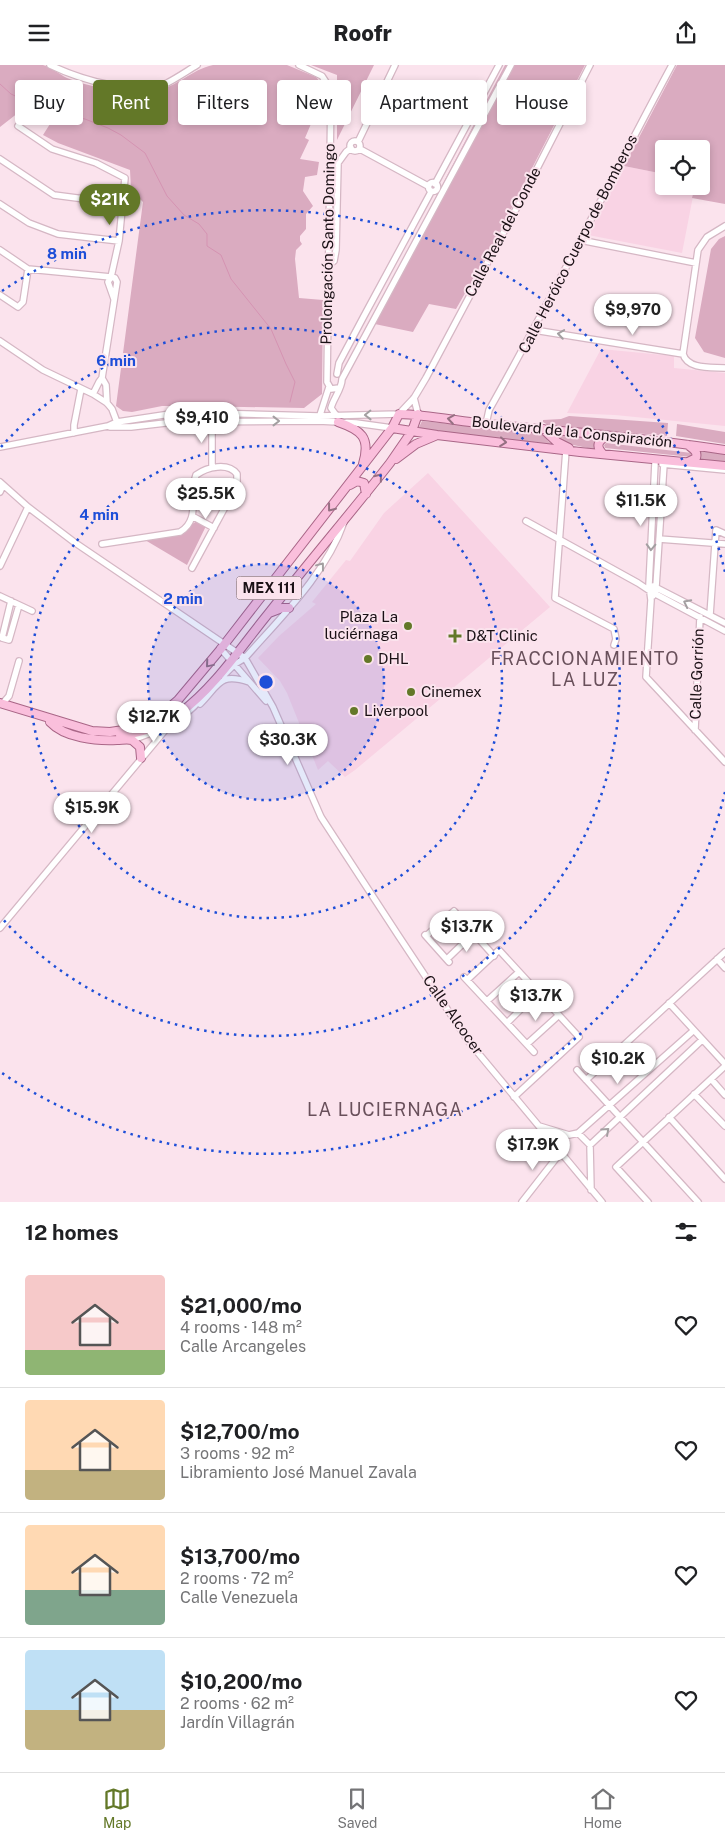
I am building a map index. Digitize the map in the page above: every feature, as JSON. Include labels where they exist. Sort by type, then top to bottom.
[{"type":"main road","name":"Boulevard de la Conspiración","points":[[399,414],[418,414],[725,450]]},
{"type":"main road","name":"MEX 111","points":[[1,705],[92,731],[110,732],[145,725],[168,710],[223,646],[348,486],[392,428],[399,414]]},
{"type":"main road","name":"MEX 111","points":[[1,705],[91,734],[132,734],[158,726],[170,719],[192,703],[233,663],[238,652],[267,614],[390,463],[412,431],[418,414]]},
{"type":"main road","points":[[337,419],[356,429],[364,438],[366,449],[362,468]]},
{"type":"main road","name":"Boulevard de la Conspiración","points":[[392,428],[580,452],[725,466]]},
{"type":"main road","points":[[543,429],[557,442],[580,452]]},
{"type":"main road","name":"MEX 111","points":[[390,463],[416,444],[437,435]]},
{"type":"main road","points":[[602,454],[598,449],[598,445],[602,438],[608,436]]},
{"type":"main road","points":[[687,445],[696,451],[697,454],[696,458],[688,462]]},
{"type":"main road","points":[[348,486],[360,481],[364,483],[366,494]]},
{"type":"main road","points":[[267,614],[282,608],[289,608]]},
{"type":"main road","points":[[50,722],[55,728],[80,737],[104,740],[132,740],[140,747],[141,758]]},
{"type":"street","points":[[50,65],[66,73],[86,79],[138,89],[166,83],[197,65]]},
{"type":"street","name":"Prolongación Santo Domingo","points":[[299,65],[322,76],[330,90],[327,380]]},
{"type":"street","points":[[360,149],[358,141],[395,65]]},
{"type":"street","points":[[336,374],[432,183],[435,184],[499,65]]},
{"type":"street","points":[[392,428],[337,419],[331,409],[342,385],[342,379],[511,65]]},
{"type":"street","name":"Calle Real del Conde","points":[[399,414],[414,398],[524,194],[590,65]]},
{"type":"street","name":"Calle Heróico Cuerpo de Bomberos","points":[[486,423],[489,410],[534,330],[672,65]]},
{"type":"street","points":[[18,126],[52,149],[96,163],[125,178],[118,241],[111,277],[108,282],[114,299],[102,378],[98,382],[93,394]]},
{"type":"street","points":[[328,265],[334,261],[336,250],[338,163],[350,149],[351,143],[358,141]]},
{"type":"street","points":[[350,149],[355,151],[360,149],[430,189]]},
{"type":"street","points":[[0,159],[54,195],[122,204]]},
{"type":"street","points":[[0,204],[29,223],[58,234],[118,241]]},
{"type":"street","points":[[725,226],[707,237],[698,250],[683,354],[684,359],[691,365],[725,368]]},
{"type":"street","points":[[580,239],[696,263]]},
{"type":"street","points":[[0,249],[28,269],[111,277]]},
{"type":"street","points":[[0,295],[18,307],[23,301],[28,269]]},
{"type":"street","points":[[534,330],[683,354]]},
{"type":"street","points":[[0,341],[42,369],[107,403],[112,409],[118,425]]},
{"type":"street","points":[[326,365],[340,363]]},
{"type":"street","points":[[326,365],[342,379]]},
{"type":"street","points":[[319,419],[329,387],[327,380],[330,375],[336,374]]},
{"type":"street","points":[[102,378],[106,385],[107,403]]},
{"type":"street","points":[[329,387],[339,389]]},
{"type":"street","points":[[74,433],[81,389]]},
{"type":"street","points":[[414,398],[418,414]]},
{"type":"street","points":[[118,425],[178,414],[319,419]]},
{"type":"street","points":[[0,447],[118,425],[174,421],[337,419],[399,414]]},
{"type":"street","points":[[212,421],[212,467]]},
{"type":"street","points":[[566,450],[556,598],[614,629],[616,639],[614,645]]},
{"type":"street","points":[[616,455],[655,463],[725,470]]},
{"type":"street","points":[[652,591],[652,525],[655,463]]},
{"type":"street","points":[[664,464],[646,677],[725,762]]},
{"type":"street","points":[[102,544],[180,532],[187,528],[192,516],[194,479],[196,475],[212,467],[234,470],[238,479],[237,485],[192,567]]},
{"type":"street","points":[[0,492],[2,484],[28,507],[74,542],[216,639],[223,646]]},
{"type":"street","points":[[0,566],[28,507]]},
{"type":"street","points":[[192,516],[214,528]]},
{"type":"street","points":[[0,928],[141,758],[169,727],[194,707],[233,663],[245,658],[289,608],[325,562],[338,540],[345,520]]},
{"type":"street","points":[[526,521],[725,631]]},
{"type":"street","points":[[652,525],[660,525]]},
{"type":"street","points":[[710,615],[716,530],[725,534]]},
{"type":"street","points":[[659,539],[725,544]]},
{"type":"street","points":[[652,591],[725,623]]},
{"type":"street","points":[[0,595],[32,611]]},
{"type":"street","points":[[11,601],[2,638],[9,640],[19,605]]},
{"type":"street","name":"Calle Gorrión","points":[[695,730],[700,617]]},
{"type":"street","name":"Calle Alcocer","points":[[223,646],[238,652],[245,658],[273,707],[321,817],[469,1042],[602,1202]]},
{"type":"street","name":"Calle Alcocer","points":[[223,646],[233,663],[263,699],[273,707]]},
{"type":"street","points":[[1,705],[10,695],[19,661]]},
{"type":"street","points":[[194,707],[200,704],[222,681],[233,678],[250,683]]},
{"type":"street","points":[[132,740],[169,727]]},
{"type":"street","points":[[474,933],[448,960],[425,934],[454,911],[474,933],[494,955]]},
{"type":"street","points":[[514,1097],[579,1037],[499,950],[466,978],[534,1052]]},
{"type":"street","points":[[586,1080],[725,952]]},
{"type":"street","points":[[717,959],[725,968]]},
{"type":"street","points":[[487,1001],[519,972]]},
{"type":"street","points":[[507,1023],[538,992]]},
{"type":"street","points":[[648,1202],[616,1167],[725,1065],[669,1003]]},
{"type":"street","points":[[527,1044],[559,1015]]},
{"type":"street","points":[[539,1126],[569,1135],[578,1133],[693,1031]]},
{"type":"street","points":[[590,1145],[702,1041]]},
{"type":"street","points":[[577,1070],[698,1202]]},
{"type":"street","points":[[711,1079],[725,1095]]},
{"type":"street","points":[[694,1094],[725,1126]]},
{"type":"street","points":[[669,1117],[725,1179]]},
{"type":"street","points":[[578,1133],[590,1145],[591,1190]]},
{"type":"street","points":[[522,1202],[561,1152]]},
{"type":"shaded area","points":[[0,65],[43,65],[72,80],[15,80],[15,115],[0,127]]},
{"type":"shaded area","points":[[213,65],[287,65],[316,77],[319,80],[277,80],[277,125],[310,125],[305,138],[309,140],[300,159],[319,162],[317,175],[305,177],[303,191],[313,206],[306,214],[306,229],[300,236],[302,244],[296,250],[295,259],[299,298],[323,300],[322,394],[304,408],[162,406],[132,412],[123,411],[116,406],[143,202],[131,190],[130,170],[58,143],[43,135],[49,125],[83,125],[83,83],[93,86],[93,125],[168,125],[168,87],[178,82],[178,125],[267,125],[267,80],[182,80],[198,70]]},
{"type":"shaded area","points":[[311,65],[374,65],[367,80],[361,80],[361,91],[351,112],[351,80],[337,80],[337,75]]},
{"type":"shaded area","points":[[505,65],[585,65],[577,80],[497,80]]},
{"type":"shaded area","points":[[677,65],[725,65],[725,204],[692,198],[693,195],[710,195],[710,140],[655,140],[655,172],[624,166]]},
{"type":"shaded area","points":[[497,80],[497,125],[554,125],[491,248],[456,309],[429,304],[413,332],[370,323],[474,125],[487,125],[487,99]]},
{"type":"shaded area","points":[[337,125],[344,125],[337,140]]},
{"type":"shaded area","points":[[624,166],[655,172],[655,195],[693,195],[682,253],[588,235]]},
{"type":"shaded area","points":[[725,236],[725,358],[704,352],[695,338],[711,249],[719,239]]},
{"type":"shaded area","points":[[601,349],[674,356],[674,368],[725,373],[725,426],[615,415],[567,413]]},
{"type":"shaded area","points":[[569,416],[668,423],[667,436],[548,425],[543,422],[543,420],[561,419]]},
{"type":"shaded area","points":[[422,421],[544,433],[548,441],[557,447],[418,429]]},
{"type":"shaded area","points":[[677,424],[725,432],[725,444],[676,436]]},
{"type":"shaded area","points":[[550,434],[599,439],[597,450],[564,443]]},
{"type":"shaded area","points":[[606,443],[692,453],[693,456],[605,448],[604,445]]},
{"type":"shaded area","points":[[699,449],[725,454],[725,465],[698,461],[700,456]]},
{"type":"shaded area","name":"Plaza La luciérnaga","points":[[428,473],[550,607],[355,770],[345,777],[328,761],[318,770],[287,693],[280,681],[258,658],[279,636],[316,604],[312,602],[346,560],[350,561],[384,513]]},
{"type":"shaded area","points":[[197,521],[206,526],[187,565],[145,540],[176,534]]},
{"type":"waterway","points":[[0,84],[11,94],[26,101],[108,128],[145,153],[167,196],[184,215],[199,224],[207,234],[207,246],[221,255],[231,279],[271,329],[295,382],[290,402]]},
{"type":"place","name":"Plaza La luciérnaga","points":[[408,626]]},
{"type":"place","name":"D&T Clinic","points":[[455,636]]},
{"type":"place","name":"DHL","points":[[368,659]]},
{"type":"place","name":"Cinemex","points":[[411,692]]},
{"type":"place","name":"Liverpool","points":[[354,711]]},
{"type":"district","name":"FRACCIONAMIENTO LA LUZ","points":[[585,670]]},
{"type":"district","name":"LA LUCIERNAGA","points":[[385,1110]]}]
